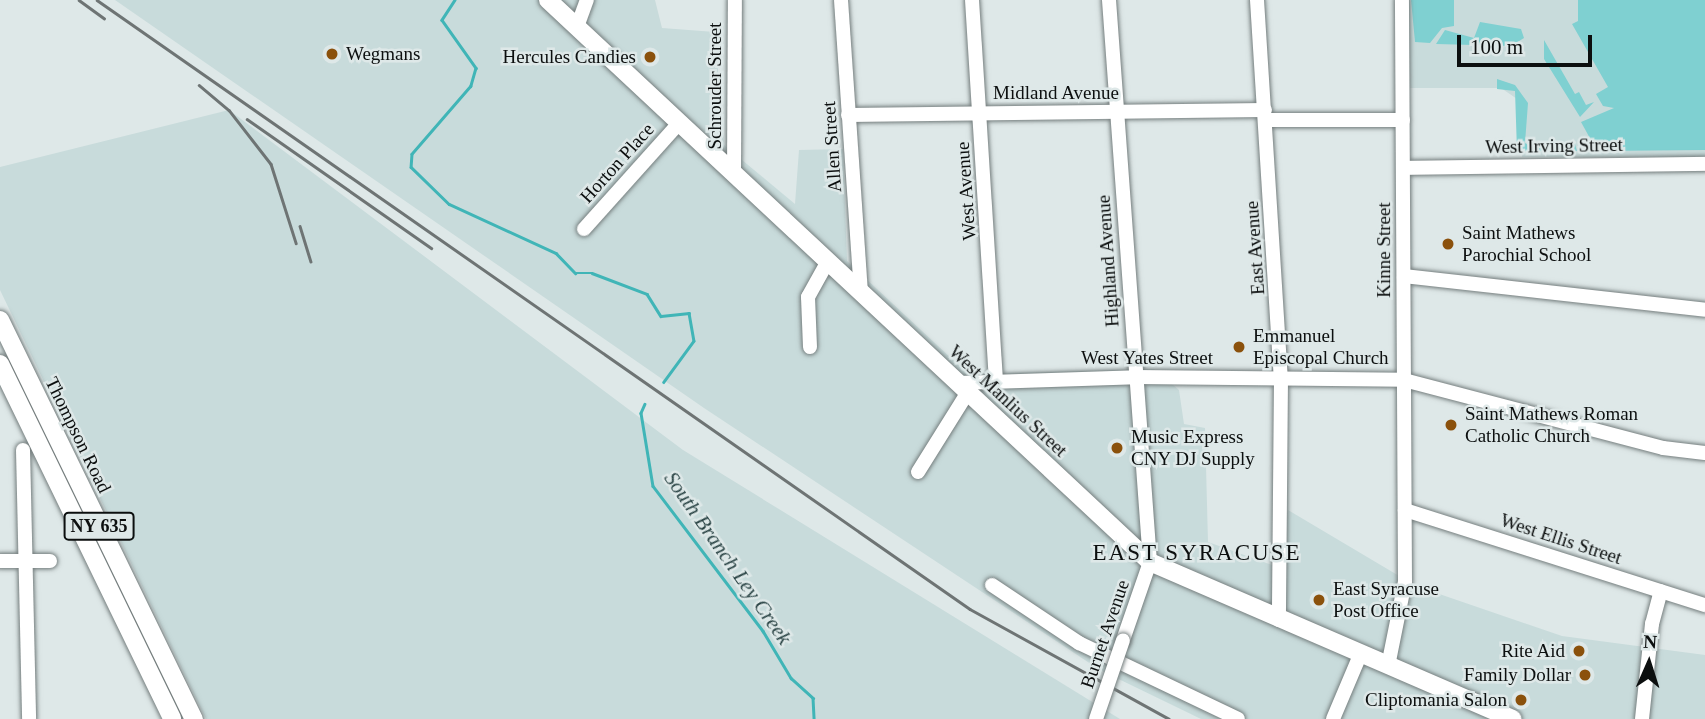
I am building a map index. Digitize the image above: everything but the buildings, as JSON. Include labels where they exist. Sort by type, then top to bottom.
[{"type":"main road","name":"West Manlius Street","points":[[548,0],[1150,562],[1513,719]]},
{"type":"main road","name":"Thompson Road","points":[[0,320],[194,719]]},
{"type":"main road","name":"Thompson Road","points":[[0,364],[173,719]]},
{"type":"street","points":[[577,27],[587,0]]},
{"type":"street","name":"Schrouder Street","points":[[734,173],[735,0]]},
{"type":"street","name":"Allen Street","points":[[841,0],[861,292]]},
{"type":"street","name":"West Avenue","points":[[972,0],[996,379]]},
{"type":"street","name":"Highland Avenue","points":[[1109,0],[1150,562]]},
{"type":"street","name":"East Avenue","points":[[1257,0],[1281,378],[1279,620]]},
{"type":"street","name":"Kinne Street","points":[[1388,666],[1405,582],[1402,0]]},
{"type":"street","name":"Midland Avenue","points":[[849,114],[1117,112],[1402,120]]},
{"type":"street","name":"Horton Place","points":[[584,229],[679,123]]},
{"type":"street","name":"West Irving Street","points":[[1403,168],[1705,164]]},
{"type":"street","points":[[810,346],[808,297],[828,261]]},
{"type":"street","points":[[1404,276],[1705,310]]},
{"type":"street","name":"West Yates Street","points":[[963,387],[996,379],[1136,377],[1404,380],[1663,448],[1705,453]]},
{"type":"street","points":[[918,472],[963,387]]},
{"type":"street","points":[[23,450],[29,719]]},
{"type":"street","name":"West Ellis Street","points":[[1405,510],[1705,605]]},
{"type":"street","points":[[0,561],[51,561]]},
{"type":"street","name":"Burnet Avenue","points":[[1096,719],[1150,562]]},
{"type":"street","points":[[992,585],[1079,643],[1238,719]]},
{"type":"street","points":[[1642,719],[1652,624],[1661,592]]},
{"type":"street","points":[[1333,719],[1360,654]]},
{"type":"shaded area","points":[[115,0],[655,0],[662,28],[715,32],[724,145],[795,204],[799,150],[843,149],[847,261],[968,374],[1154,369],[1179,390],[1184,424],[1205,428],[1208,542],[1272,565],[1288,510],[1416,586],[1562,636],[1705,655],[1705,719],[1201,719],[1100,670],[704,408]]},
{"type":"shaded area","points":[[1407,0],[1705,0],[1705,157],[1522,157],[1520,101],[1501,88],[1407,88]]},
{"type":"shaded area","points":[[1411,0],[1454,0],[1454,26],[1442,28],[1430,43],[1415,42]]},
{"type":"shaded area","points":[[1578,0],[1705,0],[1705,150],[1597,151],[1581,122],[1614,108],[1603,106],[1596,94],[1608,87],[1572,24],[1578,21]]},
{"type":"shaded area","points":[[1480,22],[1521,29],[1524,38],[1511,46],[1436,44],[1445,30],[1474,38]]},
{"type":"shaded area","points":[[1544,40],[1575,94],[1579,92],[1586,105],[1594,102],[1580,117],[1544,59]]},
{"type":"shaded area","points":[[1497,79],[1515,85],[1528,103],[1525,143],[1533,148],[1569,148],[1574,141],[1577,151],[1517,151],[1515,91],[1497,89]]},
{"type":"shaded area","points":[[229,110],[683,450],[1120,719],[206,719],[0,290],[0,167]]},
{"type":"waterway","name":"South Branch Ley Creek","points":[[455,0],[442,20],[476,68],[471,86],[412,154],[411,167],[449,204],[556,253],[575,273],[592,273],[647,294],[661,316],[689,313],[694,341],[664,382]]},
{"type":"waterway","name":"South Branch Ley Creek","points":[[645,404],[641,413],[653,486],[763,631],[791,678],[813,698],[814,719]]},
{"type":"railway","points":[[79,0],[104,18]]},
{"type":"railway","points":[[97,0],[970,609],[1169,719]]},
{"type":"railway","points":[[199,85],[229,110],[271,164],[296,243]]},
{"type":"railway","points":[[247,119],[431,248]]},
{"type":"railway","points":[[300,226],[311,261]]},
{"type":"place","name":"Wegmans","points":[[332,54]]},
{"type":"place","name":"Hercules Candies","points":[[650,57]]},
{"type":"place","name":"Saint Mathews Parochial School","points":[[1448,244]]},
{"type":"place","name":"Emmanuel Episcopal Church","points":[[1239,347]]},
{"type":"place","name":"Saint Mathews Roman Catholic Church","points":[[1451,425]]},
{"type":"place","name":"Music Express CNY DJ Supply","points":[[1117,448]]},
{"type":"place","name":"East Syracuse Post Office","points":[[1319,600]]},
{"type":"place","name":"Rite Aid","points":[[1579,651]]},
{"type":"place","name":"Family Dollar","points":[[1585,675]]},
{"type":"place","name":"Cliptomania Salon","points":[[1521,700]]},
{"type":"district","name":"EAST SYRACUSE","points":[[1197,553]]}]
